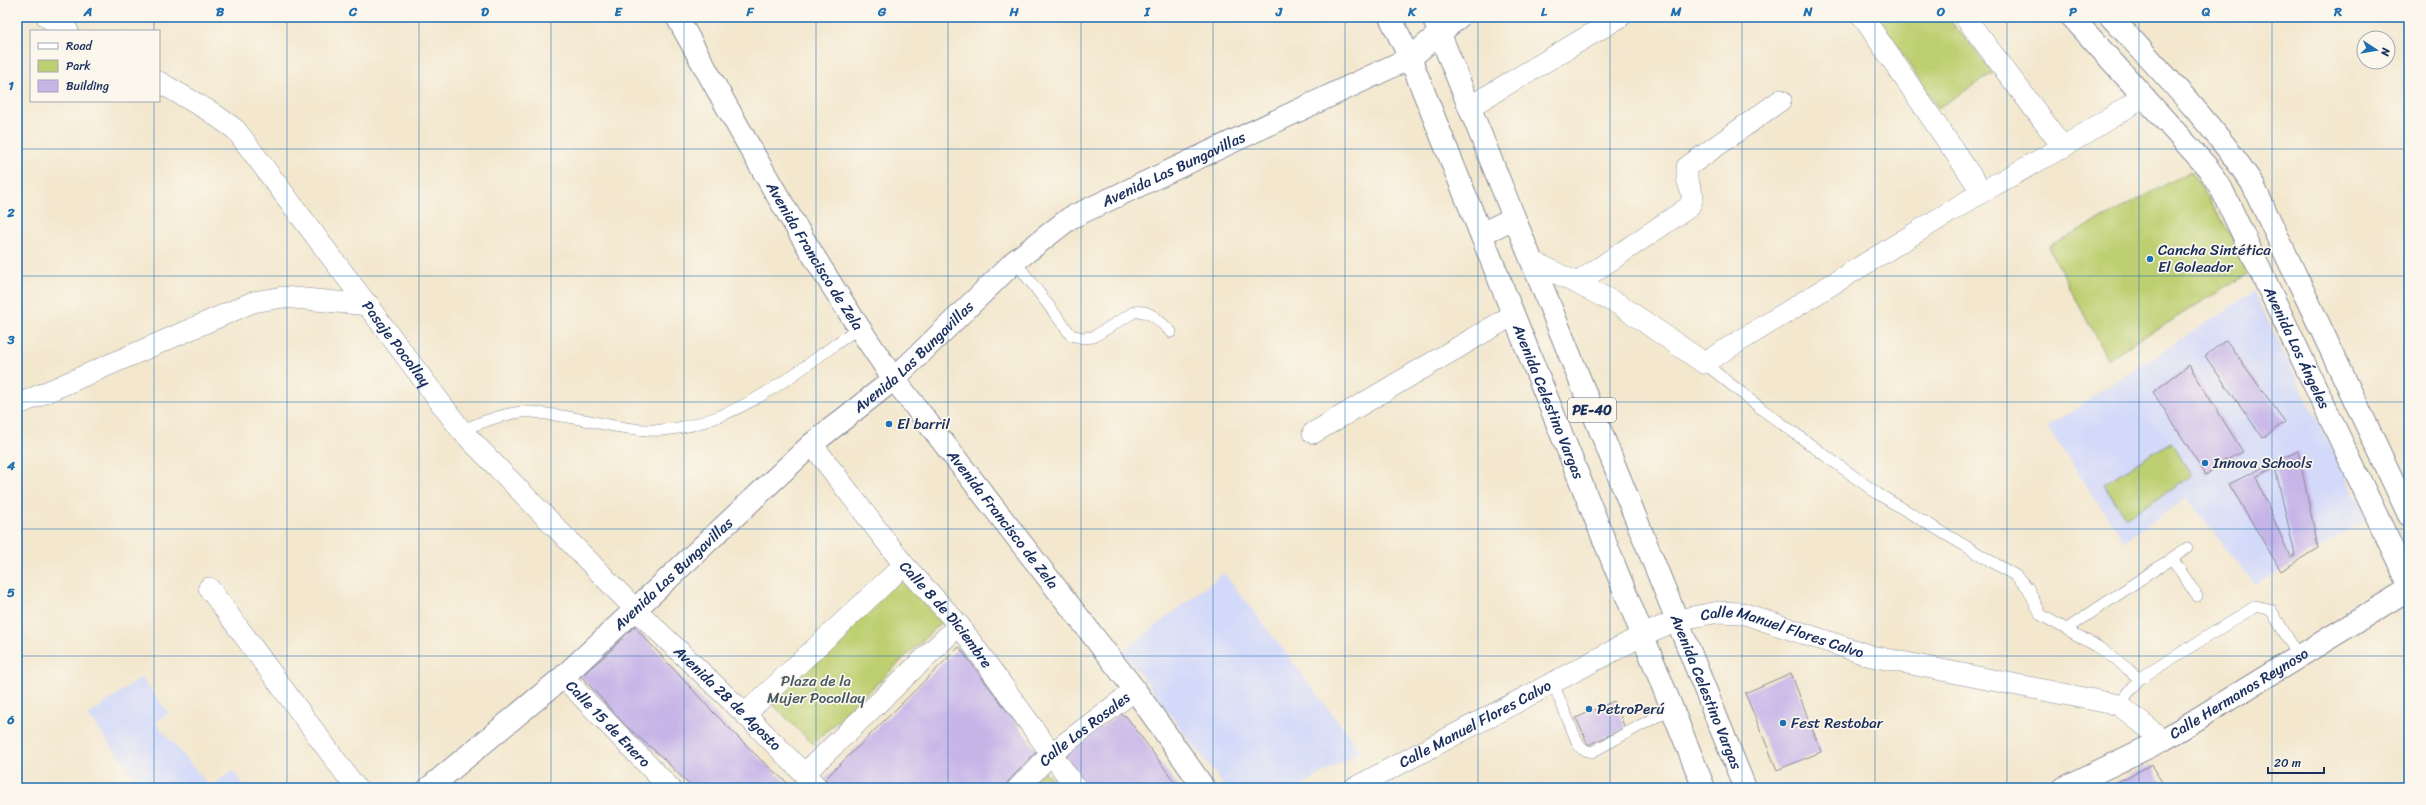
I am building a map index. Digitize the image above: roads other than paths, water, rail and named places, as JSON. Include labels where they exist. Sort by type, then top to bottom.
[{"type":"main road","name":"Avenida Francisco de Zela","points":[[677,17],[739,129],[858,328],[894,379],[1135,690],[1204,788]]},
{"type":"main road","name":"Avenida Celestino Vargas","points":[[1390,17],[1410,58],[1704,788]]},
{"type":"main road","name":"Avenida Las Bungavillas","points":[[429,788],[563,677],[812,444],[894,379],[1015,261],[1070,218],[1410,58],[1436,25],[1459,17]]},
{"type":"main road","name":"Avenida Los Ángeles","points":[[2072,17],[2196,154],[2221,188],[2409,584]]},
{"type":"main road","name":"Avenida Los Ángeles","points":[[2111,17],[2235,158],[2252,183],[2409,515]]},
{"type":"main road","name":"Avenida Celestino Vargas","points":[[1436,25],[1745,788]]},
{"type":"main road","points":[[2196,154],[2217,137]]},
{"type":"main road","points":[[1481,234],[1514,218]]},
{"type":"main road","name":"Calle Hermanos Reynoso","points":[[2064,788],[2163,740],[2409,589]]},
{"type":"street","points":[[48,17],[67,30]]},
{"type":"street","points":[[1470,107],[1620,17]]},
{"type":"street","points":[[1863,17],[1982,192]]},
{"type":"street","points":[[1965,17],[2063,147]]},
{"type":"street","name":"Pasaje Pocollay","points":[[160,83],[211,112],[236,130],[369,305],[461,430],[636,610]]},
{"type":"street","points":[[1532,261],[1620,305],[1704,363],[1982,192],[2063,147],[2144,97]]},
{"type":"street","points":[[1577,283],[1689,207],[1693,197],[1687,179],[1687,168],[1781,100]]},
{"type":"street","points":[[17,406],[253,302],[283,297],[369,305]]},
{"type":"street","points":[[1313,433],[1514,315]]},
{"type":"street","name":"Calle 8 de Diciembre","points":[[812,444],[904,565],[959,625],[1076,788]]},
{"type":"street","points":[[745,714],[904,565]]},
{"type":"street","points":[[209,588],[356,788]]},
{"type":"street","name":"Avenida 28 de Agosto","points":[[636,610],[745,714],[811,781]]},
{"type":"street","name":"Calle Manuel Flores Calvo","points":[[1361,786],[1643,635],[1677,620],[1720,612],[1742,613],[1871,656],[2119,705],[2163,740]]},
{"type":"street","points":[[811,781],[959,625]]},
{"type":"street","name":"Calle 15 de Enero","points":[[563,677],[670,788]]},
{"type":"street","name":"Calle Los Rosales","points":[[1018,788],[1051,754],[1135,690]]},
{"type":"lane","points":[[1015,261],[1071,335],[1083,338],[1093,337],[1134,312],[1142,311],[1152,314],[1171,332]]},
{"type":"lane","points":[[461,430],[498,417],[524,412],[570,416],[624,427],[645,429],[660,430],[689,425],[727,412],[773,389],[858,328]]},
{"type":"lane","points":[[1704,363],[1763,410],[1878,494],[2016,576],[2028,588],[2041,615],[2111,656],[2139,679]]},
{"type":"lane","points":[[2067,629],[2187,548]]},
{"type":"lane","points":[[2172,558],[2197,596]]},
{"type":"lane","points":[[2119,705],[2139,679],[2256,606],[2271,610],[2299,657]]},
{"type":"lane","points":[[1553,682],[1578,744],[1587,751],[1592,752],[1672,708]]},
{"type":"place","name":"Cancha Sintética El Goleador","points":[[2150,259]]},
{"type":"place","name":"El barril","points":[[889,424]]},
{"type":"place","name":"Innova Schools","points":[[2205,463]]},
{"type":"place","name":"PetroPerú","points":[[1589,709]]},
{"type":"place","name":"Fest Restobar","points":[[1783,723]]},
{"type":"park label","name":"Plaza de la Mujer Pocollay","points":[[816,690]]}]
